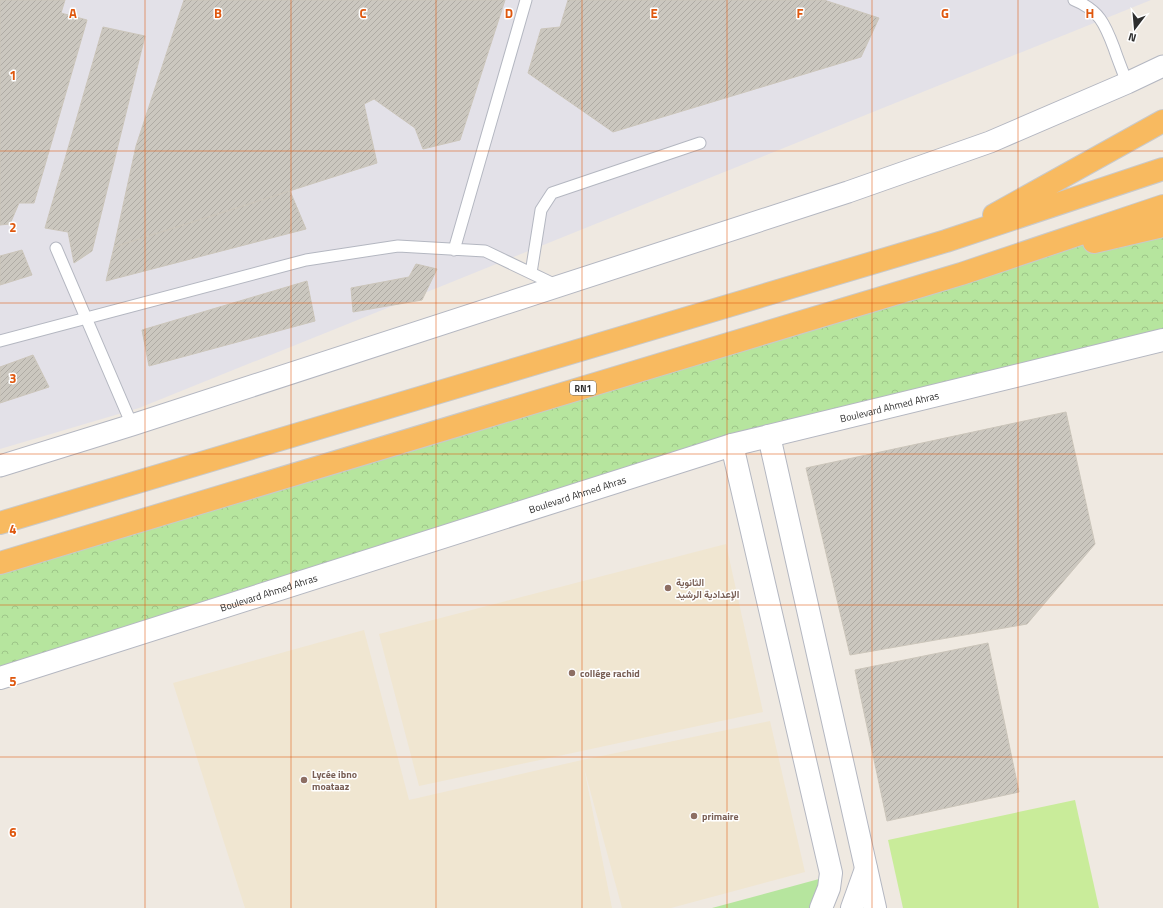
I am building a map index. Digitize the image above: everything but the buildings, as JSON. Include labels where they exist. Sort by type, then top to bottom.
[{"type":"highway","points":[[946,241],[1163,121]]},
{"type":"highway","points":[[0,523],[946,241],[1163,169]]},
{"type":"highway","name":"RN1","points":[[0,563],[961,274],[1163,206]]},
{"type":"highway","points":[[961,274],[1163,226]]},
{"type":"street","points":[[0,466],[132,425],[848,192],[983,145],[1163,66]]},
{"type":"street","name":"Boulevard Ahmed Ahras","points":[[0,678],[732,445],[1163,340]]},
{"type":"street","points":[[769,436],[875,908]]},
{"type":"street","points":[[732,445],[831,873],[829,888],[821,908]]},
{"type":"street","points":[[852,908],[866,869]]},
{"type":"lane","points":[[454,250],[526,0]]},
{"type":"lane","points":[[1080,1],[1104,23],[1127,83]]},
{"type":"lane","points":[[530,273],[541,210],[552,193],[700,143]]},
{"type":"lane","points":[[0,341],[306,260],[398,246],[485,251],[559,286]]},
{"type":"lane","points":[[56,248],[132,425]]},
{"type":"shaded area","points":[[0,0],[1151,0],[139,408],[0,449]]},
{"type":"shaded area","name":"collége rachid","points":[[726,544],[763,712],[419,786],[379,634]]},
{"type":"shaded area","name":"Lycée ibno moataaz","points":[[364,630],[409,800],[582,760],[770,721],[805,872],[671,908],[622,908],[584,768],[612,908],[245,908],[173,683]]},
{"type":"green space","points":[[1163,226],[1163,341],[733,446],[0,674],[0,563],[961,274]]},
{"type":"green space","points":[[1075,800],[1099,908],[903,908],[888,840]]},
{"type":"green space","points":[[830,876],[817,908],[712,908]]},
{"type":"place","name":"الثانوية الإعدادية الرشيد","points":[[668,588]]},
{"type":"place","name":"collége rachid","points":[[572,673]]},
{"type":"place","name":"Lycée ibno moataaz","points":[[304,780]]},
{"type":"place","name":"primaire","points":[[694,816]]}]
